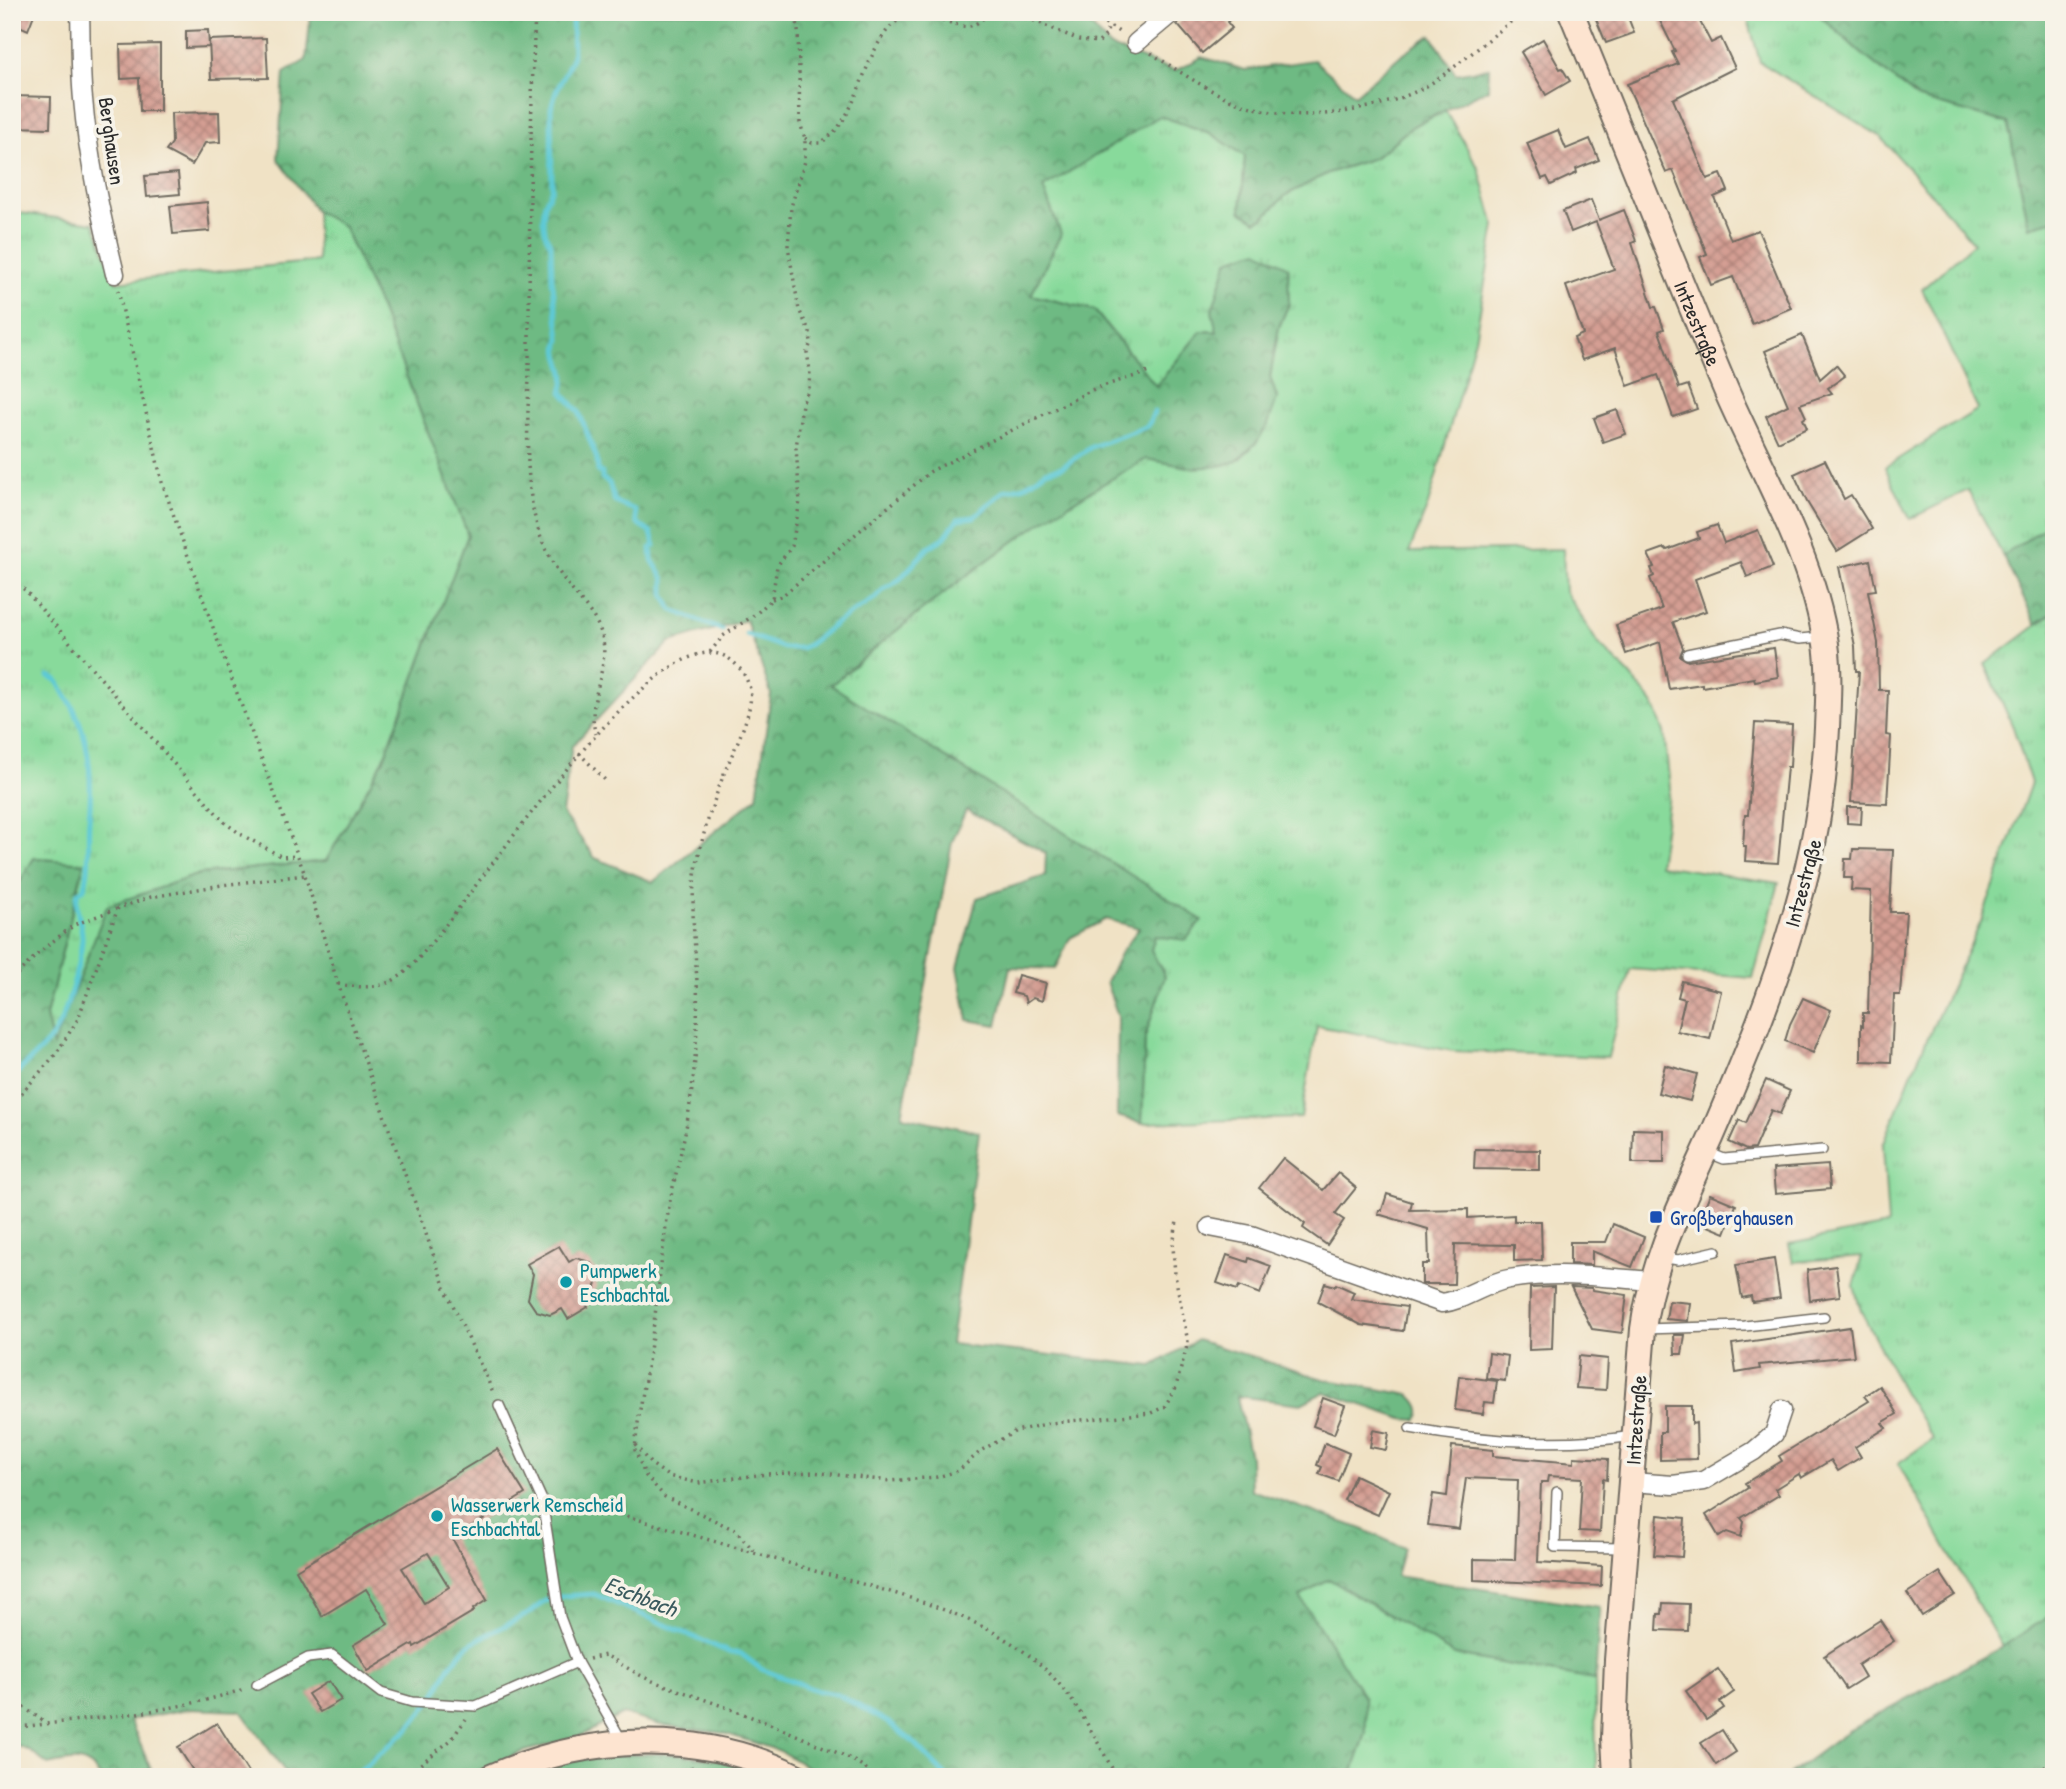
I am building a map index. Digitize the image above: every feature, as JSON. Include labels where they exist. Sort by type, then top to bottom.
[{"type":"main road","name":"Intzestraße","points":[[1572,12],[1725,387],[1807,566],[1824,636],[1829,679],[1826,756],[1817,835],[1784,955],[1762,1017],[1651,1281],[1643,1329],[1625,1548],[1614,1710],[1616,1777]]},
{"type":"main road","points":[[491,1777],[545,1756],[595,1745],[623,1743],[677,1743],[722,1749],[760,1760],[798,1777]]},
{"type":"street","name":"Berghausen","points":[[80,12],[87,132],[96,193],[115,274]]},
{"type":"street","points":[[1136,43],[1173,12]]},
{"type":"street","points":[[1210,1227],[1251,1235],[1442,1303],[1453,1302],[1492,1283],[1510,1279],[1588,1275],[1651,1281]]},
{"type":"street","points":[[1631,1482],[1685,1485],[1713,1476],[1754,1451],[1774,1434],[1782,1409]]},
{"type":"lane","points":[[1686,654],[1780,635],[1800,639],[1824,636]]},
{"type":"lane","points":[[1705,1151],[1724,1159],[1822,1150]]},
{"type":"lane","points":[[1660,1256],[1678,1260],[1716,1251]]},
{"type":"lane","points":[[1643,1329],[1745,1326],[1824,1317]]},
{"type":"lane","points":[[499,1405],[542,1500],[560,1617],[577,1662],[623,1743]]},
{"type":"lane","points":[[1410,1428],[1526,1443],[1601,1441],[1635,1436]]},
{"type":"lane","points":[[1557,1492],[1555,1547],[1625,1548]]},
{"type":"lane","points":[[257,1685],[307,1658],[322,1654],[332,1655],[381,1693],[424,1703],[475,1706],[577,1662]]},
{"type":"path","points":[[535,12],[528,217],[531,486],[539,533],[552,564],[601,631],[603,664],[592,721],[597,735]]},
{"type":"path","points":[[772,599],[778,566],[782,556],[792,546],[800,501],[796,448],[802,404],[809,389],[810,371],[807,352],[811,342],[810,332],[799,310],[788,246],[791,207],[805,161],[805,138],[800,123],[798,27],[795,12]]},
{"type":"path","points":[[805,138],[812,143],[820,143],[838,128],[856,95],[872,53],[893,24],[906,16],[926,14],[963,26],[972,26],[991,12]]},
{"type":"path","points":[[1014,12],[1079,40],[1099,42],[1107,34],[1108,24]]},
{"type":"path","points":[[1087,12],[1194,81],[1239,103],[1272,114],[1317,116],[1385,104],[1410,94],[1431,83],[1523,12]]},
{"type":"path","points":[[115,274],[162,482],[305,875],[338,984],[445,1288],[499,1405]]},
{"type":"path","points":[[710,652],[723,636],[757,613],[772,599],[783,595],[931,471],[1096,388],[1152,371]]},
{"type":"path","points":[[12,580],[25,590],[224,822],[282,857],[298,856]]},
{"type":"path","points":[[338,984],[361,988],[381,987],[403,974],[460,908],[579,753],[655,677],[682,659],[710,652],[725,656],[742,671],[750,688],[750,704],[721,782],[697,862],[694,912],[697,985],[690,1096],[670,1202],[635,1446],[645,1475],[665,1497],[735,1530],[756,1553]]},
{"type":"path","points":[[579,753],[606,781]]},
{"type":"path","points":[[12,979],[44,948],[74,925],[118,908],[151,897],[305,875]]},
{"type":"path","points":[[12,1104],[68,1036],[78,1019],[118,908]]},
{"type":"path","points":[[635,1446],[668,1476],[698,1483],[766,1474],[813,1472],[890,1481],[937,1478],[958,1471],[982,1450],[1016,1431],[1050,1423],[1151,1413],[1164,1407],[1175,1390],[1188,1342],[1175,1275],[1173,1246],[1177,1221]]},
{"type":"path","points":[[545,1513],[575,1509],[626,1516],[873,1587],[967,1619],[1020,1648],[1050,1674],[1070,1698],[1117,1777]]},
{"type":"path","points":[[577,1662],[606,1655],[655,1682],[690,1692],[757,1718],[845,1756],[869,1770],[875,1777]]},
{"type":"path","points":[[12,1728],[172,1708],[214,1699],[257,1685]]},
{"type":"path","points":[[12,1699],[48,1724]]},
{"type":"path","points":[[404,1777],[451,1740],[475,1706]]},
{"type":"path","points":[[2034,1777],[2054,1759]]},
{"type":"green space","points":[[311,12],[1078,12],[1110,47],[1175,71],[1202,57],[1245,70],[1314,60],[1355,95],[1401,55],[1431,35],[1456,74],[1489,68],[1488,89],[1413,126],[1374,158],[1328,173],[1286,195],[1263,218],[1256,221],[1241,211],[1245,156],[1210,133],[1160,116],[1043,188],[1061,234],[1031,295],[1094,310],[1156,386],[1201,331],[1217,332],[1212,311],[1228,260],[1258,250],[1288,267],[1289,303],[1279,327],[1270,377],[1277,398],[1268,424],[1257,442],[1237,461],[1194,468],[1146,459],[1083,496],[973,571],[831,685],[1202,920],[1186,940],[1155,936],[1151,950],[1165,976],[1145,1037],[1142,1123],[1117,1116],[1118,1016],[1106,982],[1121,952],[1139,928],[1106,919],[1070,938],[1055,969],[1010,967],[997,1025],[968,1020],[958,967],[977,898],[1045,876],[1046,853],[966,810],[952,842],[902,1116],[979,1132],[951,1344],[1152,1366],[1197,1340],[1323,1379],[1410,1395],[1420,1410],[1416,1420],[1403,1419],[1324,1392],[1301,1404],[1237,1396],[1250,1457],[1251,1490],[1362,1529],[1404,1548],[1396,1576],[1600,1607],[1595,1680],[1455,1655],[1329,1579],[1300,1597],[1365,1698],[1366,1733],[1351,1777],[824,1777],[780,1751],[724,1733],[660,1725],[623,1714],[578,1737],[522,1752],[465,1777],[289,1777],[241,1711],[188,1709],[130,1720],[154,1777],[100,1777],[89,1765],[77,1761],[48,1765],[28,1750],[12,1744],[12,895],[34,858],[84,863],[46,1016],[53,1046],[107,906],[199,874],[326,861],[384,759],[468,535],[380,308],[344,227],[316,211],[278,159],[284,73],[306,60]],"holes":[[[746,620],[771,694],[757,797],[653,882],[595,858],[562,813],[572,746],[670,642]]]},
{"type":"green space","points":[[1746,12],[1816,12],[1861,53],[1919,99],[2008,123],[2029,227],[2054,220],[2054,521],[2003,556],[1968,490],[1910,519],[1885,467],[1978,409],[1922,289],[1974,243],[1881,137],[1760,62]]},
{"type":"green space","points":[[1816,12],[2054,12],[2054,220],[2029,227],[2008,123],[1919,99],[1861,53]]},
{"type":"green space","points":[[1446,111],[1479,169],[1495,226],[1475,339],[1428,505],[1409,552],[1563,549],[1565,591],[1597,642],[1653,703],[1664,732],[1670,788],[1659,865],[1779,883],[1753,978],[1630,969],[1608,1057],[1453,1051],[1317,1026],[1301,1118],[1142,1123],[1145,1037],[1165,976],[1150,950],[1155,935],[831,685],[982,563],[1063,508],[1146,459],[1277,398],[1270,377],[1279,327],[1289,303],[1217,332],[1201,331],[1156,386],[1094,310],[1031,295],[1061,234],[1043,188],[1159,115],[1210,133],[1245,156],[1241,211],[1263,218],[1286,195],[1328,173],[1374,158],[1413,126]]},
{"type":"green space","points":[[316,211],[344,227],[380,308],[468,535],[384,759],[326,861],[199,874],[53,1047],[46,1016],[84,864],[34,858],[12,895],[12,212],[94,223],[116,282],[318,261]]},
{"type":"green space","points":[[2054,521],[2054,612],[2036,624],[2003,556]]},
{"type":"green space","points":[[2054,612],[2054,1613],[2002,1647],[1898,1463],[1933,1439],[1903,1391],[1861,1311],[1854,1286],[1862,1256],[1793,1262],[1789,1244],[1888,1225],[1883,1145],[1912,1072],[1980,924],[2031,783],[2013,727],[1985,664]]},
{"type":"green space","points":[[1329,1579],[1455,1655],[1595,1680],[1596,1777],[1351,1777],[1366,1733],[1300,1597]]},
{"type":"green space","points":[[2054,1613],[2054,1777],[1786,1777],[1848,1731],[2002,1647]]},
{"type":"green space","points":[[630,1754],[677,1754],[721,1760],[770,1777],[516,1777],[572,1760]]},
{"type":"building","points":[[18,12],[35,12],[28,30],[15,24]]},
{"type":"building","points":[[1191,12],[1239,12],[1227,22],[1232,28],[1202,53],[1177,24]]},
{"type":"building","points":[[1593,12],[1626,12],[1634,33],[1606,43]]},
{"type":"building","points":[[1667,12],[1695,12],[1711,43],[1721,38],[1735,68],[1673,99],[1707,179],[1721,174],[1728,191],[1714,197],[1731,240],[1758,230],[1791,308],[1752,324],[1733,277],[1711,285],[1700,257],[1707,254],[1673,170],[1666,173],[1627,84],[1678,64],[1672,52],[1675,51],[1658,17]]},
{"type":"building","points":[[208,30],[209,47],[186,48],[186,31]]},
{"type":"building","points":[[266,38],[268,78],[211,79],[209,40]]},
{"type":"building","points":[[1543,39],[1570,81],[1546,95],[1521,52]]},
{"type":"building","points":[[160,44],[160,111],[140,111],[139,78],[121,79],[120,45]]},
{"type":"building","points":[[12,96],[51,97],[50,128],[12,127]]},
{"type":"building","points":[[219,112],[220,142],[205,143],[192,165],[166,151],[172,143],[171,113]]},
{"type":"building","points":[[1558,130],[1566,149],[1590,139],[1599,160],[1576,169],[1577,173],[1551,185],[1547,177],[1542,179],[1527,143]]},
{"type":"building","points":[[178,173],[180,194],[147,197],[145,176]]},
{"type":"building","points":[[1591,200],[1599,220],[1624,210],[1636,241],[1632,243],[1653,307],[1656,307],[1664,329],[1659,331],[1679,388],[1688,385],[1697,409],[1673,417],[1658,375],[1628,386],[1615,348],[1582,360],[1574,338],[1583,334],[1566,286],[1614,269],[1596,222],[1571,232],[1563,211]]},
{"type":"building","points":[[207,202],[210,231],[173,234],[170,206]]},
{"type":"building","points":[[1802,335],[1820,379],[1836,365],[1845,376],[1828,388],[1832,393],[1800,404],[1806,417],[1803,419],[1807,428],[1778,442],[1766,416],[1788,405],[1765,351]]},
{"type":"building","points":[[1617,410],[1626,434],[1603,442],[1594,418]]},
{"type":"building","points":[[1825,460],[1844,499],[1851,495],[1872,529],[1837,551],[1807,502],[1794,474]]},
{"type":"building","points":[[1717,525],[1724,543],[1758,530],[1773,567],[1747,577],[1741,562],[1695,579],[1706,611],[1673,622],[1683,648],[1680,656],[1688,661],[1774,648],[1778,677],[1669,689],[1660,642],[1626,654],[1616,625],[1662,609],[1650,578],[1654,576],[1651,568],[1654,567],[1648,554],[1699,538],[1697,532]]},
{"type":"building","points":[[1870,560],[1876,590],[1868,591],[1878,643],[1879,690],[1888,690],[1886,735],[1891,736],[1887,804],[1851,802],[1859,671],[1856,671],[1855,646],[1839,567]]},
{"type":"building","points":[[1755,723],[1792,725],[1790,767],[1787,767],[1778,863],[1745,861],[1745,815],[1748,815]]},
{"type":"building","points":[[1847,807],[1862,807],[1861,824],[1847,823]]},
{"type":"building","points":[[1853,849],[1893,850],[1890,912],[1906,912],[1900,995],[1894,995],[1891,1062],[1861,1061],[1861,1025],[1863,1026],[1863,1013],[1868,1013],[1871,891],[1851,890],[1852,878],[1844,878],[1845,859],[1852,859]]},
{"type":"building","points":[[1018,975],[1046,983],[1042,1001],[1033,998],[1026,1003],[1024,996],[1013,993]]},
{"type":"building","points":[[1682,981],[1721,991],[1710,1039],[1677,1031],[1685,999],[1678,997]]},
{"type":"building","points":[[1803,998],[1831,1010],[1813,1053],[1785,1041]]},
{"type":"building","points":[[1665,1065],[1697,1074],[1690,1101],[1658,1093]]},
{"type":"building","points":[[1766,1080],[1790,1091],[1780,1114],[1771,1110],[1754,1149],[1746,1150],[1729,1142],[1739,1120],[1746,1123]]},
{"type":"building","points":[[1633,1129],[1664,1130],[1664,1163],[1632,1163]]},
{"type":"building","points":[[1475,1149],[1540,1150],[1540,1170],[1474,1169]]},
{"type":"building","points":[[1283,1158],[1323,1190],[1338,1173],[1356,1188],[1335,1214],[1344,1220],[1327,1245],[1303,1228],[1305,1224],[1259,1188]]},
{"type":"building","points":[[1828,1165],[1830,1189],[1775,1194],[1773,1169]]},
{"type":"building","points":[[1387,1194],[1412,1202],[1410,1210],[1468,1209],[1468,1218],[1514,1215],[1514,1221],[1541,1221],[1542,1260],[1514,1261],[1514,1245],[1455,1244],[1454,1284],[1422,1284],[1422,1264],[1429,1264],[1428,1229],[1378,1214]]},
{"type":"building","points":[[1710,1194],[1736,1205],[1725,1233],[1698,1222]]},
{"type":"building","points":[[1613,1224],[1644,1237],[1632,1267],[1592,1251],[1592,1265],[1570,1264],[1570,1242],[1606,1242]]},
{"type":"building","name":"Pumpwerk Eschbachtal","points":[[559,1246],[569,1262],[576,1258],[590,1262],[599,1275],[595,1290],[582,1298],[588,1307],[568,1319],[562,1309],[550,1315],[536,1311],[528,1299],[533,1274],[527,1264]]},
{"type":"building","points":[[1227,1255],[1248,1262],[1249,1258],[1271,1266],[1260,1294],[1239,1286],[1237,1290],[1217,1283]]},
{"type":"building","points":[[1774,1259],[1780,1298],[1752,1302],[1751,1296],[1742,1298],[1736,1265]]},
{"type":"building","points":[[1836,1266],[1840,1296],[1810,1300],[1807,1270]]},
{"type":"building","points":[[1325,1283],[1336,1284],[1354,1292],[1351,1299],[1407,1307],[1403,1331],[1361,1325],[1318,1302]]},
{"type":"building","points":[[1554,1287],[1552,1349],[1529,1350],[1530,1288]]},
{"type":"building","points":[[1571,1287],[1627,1295],[1622,1333],[1592,1329]]},
{"type":"building","points":[[1669,1301],[1690,1303],[1688,1321],[1666,1319]]},
{"type":"building","points":[[1850,1327],[1854,1356],[1759,1365],[1760,1369],[1736,1373],[1732,1344]]},
{"type":"building","points":[[1674,1335],[1685,1335],[1682,1354],[1675,1354]]},
{"type":"building","points":[[1489,1353],[1508,1356],[1505,1381],[1486,1378]]},
{"type":"building","points":[[1579,1356],[1608,1359],[1606,1390],[1576,1388]]},
{"type":"building","points":[[1459,1376],[1497,1381],[1494,1403],[1485,1402],[1483,1414],[1455,1410]]},
{"type":"building","points":[[1880,1386],[1897,1414],[1882,1423],[1886,1428],[1855,1447],[1861,1457],[1838,1471],[1831,1460],[1801,1478],[1799,1474],[1775,1489],[1779,1495],[1741,1518],[1744,1522],[1741,1537],[1727,1532],[1719,1537],[1706,1515],[1748,1488],[1745,1483],[1782,1461],[1779,1456],[1869,1401],[1865,1396]]},
{"type":"building","points":[[1323,1398],[1345,1406],[1334,1434],[1313,1426]]},
{"type":"building","points":[[1665,1406],[1692,1406],[1692,1424],[1696,1423],[1697,1459],[1660,1460],[1660,1432],[1665,1432]]},
{"type":"building","points":[[1373,1430],[1389,1433],[1386,1450],[1370,1447]]},
{"type":"building","points":[[1325,1443],[1349,1453],[1338,1481],[1319,1474],[1322,1467],[1317,1465]]},
{"type":"building","points":[[1452,1446],[1493,1450],[1493,1456],[1574,1463],[1574,1457],[1608,1459],[1607,1480],[1603,1479],[1600,1532],[1579,1531],[1582,1478],[1548,1476],[1547,1482],[1541,1482],[1538,1562],[1602,1566],[1601,1586],[1474,1580],[1474,1559],[1515,1560],[1518,1480],[1466,1478],[1459,1529],[1428,1525],[1433,1494],[1447,1496]]},
{"type":"building","name":"Wasserwerk Remscheid Eschbachtal","points":[[497,1449],[525,1494],[452,1538],[487,1600],[473,1609],[474,1611],[414,1647],[413,1644],[368,1671],[353,1645],[388,1624],[366,1589],[322,1616],[296,1570]],"holes":[[[428,1553],[449,1587],[424,1603],[402,1568]]]},
{"type":"building","points":[[1355,1475],[1389,1491],[1378,1515],[1344,1500]]},
{"type":"building","points":[[1658,1515],[1685,1518],[1682,1557],[1654,1555]]},
{"type":"building","points":[[1940,1572],[1955,1595],[1922,1616],[1907,1593]]},
{"type":"building","points":[[1663,1603],[1689,1604],[1688,1631],[1657,1630],[1658,1614],[1662,1614]]},
{"type":"building","points":[[1880,1620],[1894,1641],[1858,1665],[1865,1677],[1846,1689],[1824,1656]]},
{"type":"building","points":[[1718,1669],[1734,1692],[1720,1702],[1724,1708],[1706,1720],[1686,1691]]},
{"type":"building","points":[[329,1681],[341,1700],[320,1712],[308,1694]]},
{"type":"building","points":[[217,1723],[251,1777],[197,1777],[178,1747]]},
{"type":"building","points":[[1722,1730],[1736,1752],[1716,1765],[1701,1743]]},
{"type":"waterway","points":[[572,12],[573,56],[551,108],[552,188],[545,203],[543,219],[546,236],[551,245],[552,279],[560,339],[558,346],[564,376],[562,392],[579,412],[597,459],[598,472],[602,473],[602,478],[609,483],[615,502],[635,510],[637,523],[651,533],[655,546],[651,548],[652,560],[664,579],[664,594],[672,610],[722,630]]},
{"type":"waterway","points":[[746,634],[784,648],[801,648],[808,645],[899,580],[929,547],[944,538],[958,519],[974,517],[1004,491],[1025,486],[1046,471],[1062,467],[1091,447],[1148,426],[1154,412]]},
{"type":"waterway","points":[[12,1078],[46,1045],[59,1025],[72,988],[82,940],[77,898],[86,882],[88,865],[88,754],[73,708],[59,682],[48,676]]},
{"type":"waterway","name":"Eschbach","points":[[353,1777],[409,1728],[433,1698],[449,1668],[473,1642],[528,1614],[545,1601],[563,1596],[594,1594],[731,1653],[740,1653],[761,1669],[818,1691],[837,1694],[889,1723],[912,1741],[947,1777]]},
{"type":"place","name":"Großberghausen","points":[[1656,1217]]},
{"type":"place","name":"Pumpwerk Eschbachtal","points":[[566,1282]]},
{"type":"place","name":"Wasserwerk Remscheid Eschbachtal","points":[[437,1516]]}]
